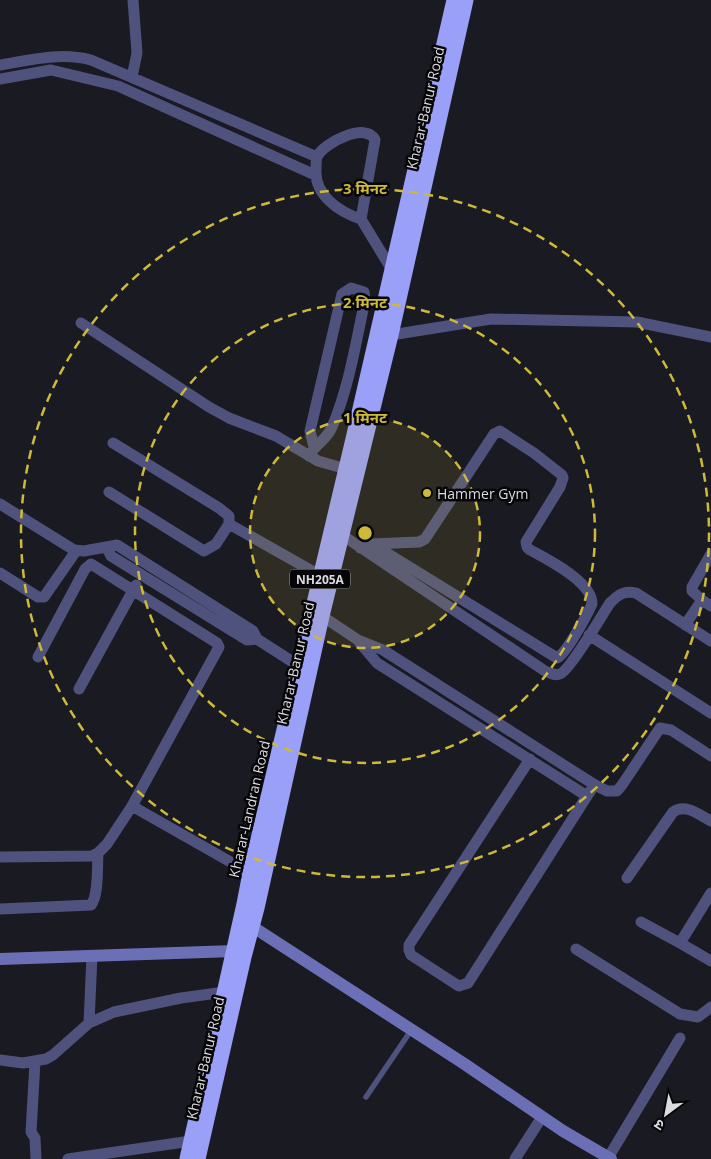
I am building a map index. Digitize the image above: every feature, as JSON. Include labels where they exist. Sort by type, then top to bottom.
[{"type":"highway","name":"Kharar-Landran Road","points":[[187,1159],[225,992],[240,952],[246,925],[250,873],[299,666],[321,596],[321,576],[346,469],[384,334],[392,270],[454,0]]},
{"type":"highway","name":"Kharar-Banur Road","points":[[246,925],[322,616],[321,596],[342,535],[384,334],[466,0]]},
{"type":"highway","name":"Kharar-Banur Road","points":[[198,1159],[240,952]]},
{"type":"street","points":[[132,77],[137,53],[133,0]]},
{"type":"street","points":[[0,65],[61,56],[77,56],[91,60],[317,157]]},
{"type":"street","points":[[0,79],[51,70],[118,86],[315,175]]},
{"type":"street","points":[[361,219],[375,140],[374,137],[366,133],[348,134],[329,145],[317,157],[315,175],[321,192],[333,206],[361,219],[392,270]]},
{"type":"street","points":[[351,288],[359,290],[364,292],[365,300],[342,400],[332,428],[325,439],[311,452],[310,431],[342,294],[351,288]]},
{"type":"street","points":[[384,334],[490,319],[637,322],[711,337]]},
{"type":"street","points":[[81,323],[209,407],[229,418],[311,452],[330,465],[346,469]]},
{"type":"street","points":[[360,548],[366,544],[419,542],[425,539],[494,434],[500,431],[534,453],[562,475],[560,487],[526,544],[530,550],[568,572],[579,581],[590,593],[592,604],[567,647],[560,656],[555,657],[372,544]]},
{"type":"street","points":[[108,492],[204,550],[216,544],[229,524],[228,516],[219,508],[113,443]]},
{"type":"street","points":[[0,504],[68,548],[84,551],[117,546],[232,624]]},
{"type":"street","points":[[229,524],[321,576]]},
{"type":"street","points":[[342,535],[545,671],[553,674],[560,674],[572,663],[610,603],[618,595],[629,591],[636,593],[711,641]]},
{"type":"street","points":[[107,548],[112,556],[142,574],[232,624],[253,631],[257,639],[299,666]]},
{"type":"street","points":[[0,573],[38,597],[44,597],[76,550]]},
{"type":"street","points":[[685,625],[706,603],[692,590],[692,587],[711,554]]},
{"type":"street","points":[[38,657],[88,566],[95,566],[134,590],[217,643],[219,647]]},
{"type":"street","points":[[79,689],[142,574]]},
{"type":"street","points":[[322,616],[358,640],[383,650],[595,785],[608,791],[617,791],[660,728],[671,730],[711,756]]},
{"type":"street","points":[[0,857],[92,856],[98,853],[113,837],[132,806],[232,624]]},
{"type":"street","points":[[589,635],[711,713]]},
{"type":"street","points":[[358,640],[377,663],[587,796]]},
{"type":"street","points":[[530,759],[409,945],[412,955],[460,986],[468,983],[595,785]]},
{"type":"street","points":[[132,806],[250,873]]},
{"type":"street","points":[[628,878],[673,812],[679,808],[687,808],[711,822]]},
{"type":"street","points":[[0,909],[91,905],[95,899],[98,853]]},
{"type":"street","points":[[680,943],[711,892]]},
{"type":"street","points":[[641,922],[711,962]]},
{"type":"street","points":[[246,925],[412,1030],[602,1157],[680,1038]]},
{"type":"street","points":[[576,949],[680,1014],[698,1017],[711,1008]]},
{"type":"street","points":[[0,959],[240,952]]},
{"type":"street","points":[[89,1023],[92,956]]},
{"type":"street","points":[[0,1060],[14,1063],[35,1062],[53,1055],[89,1023],[114,1012],[180,998],[225,992]]},
{"type":"street","points":[[35,1062],[31,1132],[35,1138],[36,1159]]},
{"type":"street","points":[[515,1159],[542,1117]]},
{"type":"street","points":[[68,1159],[191,1140]]},
{"type":"lane","points":[[366,1097],[412,1030]]},
{"type":"place","name":"Hammer Gym","points":[[427,493]]}]
